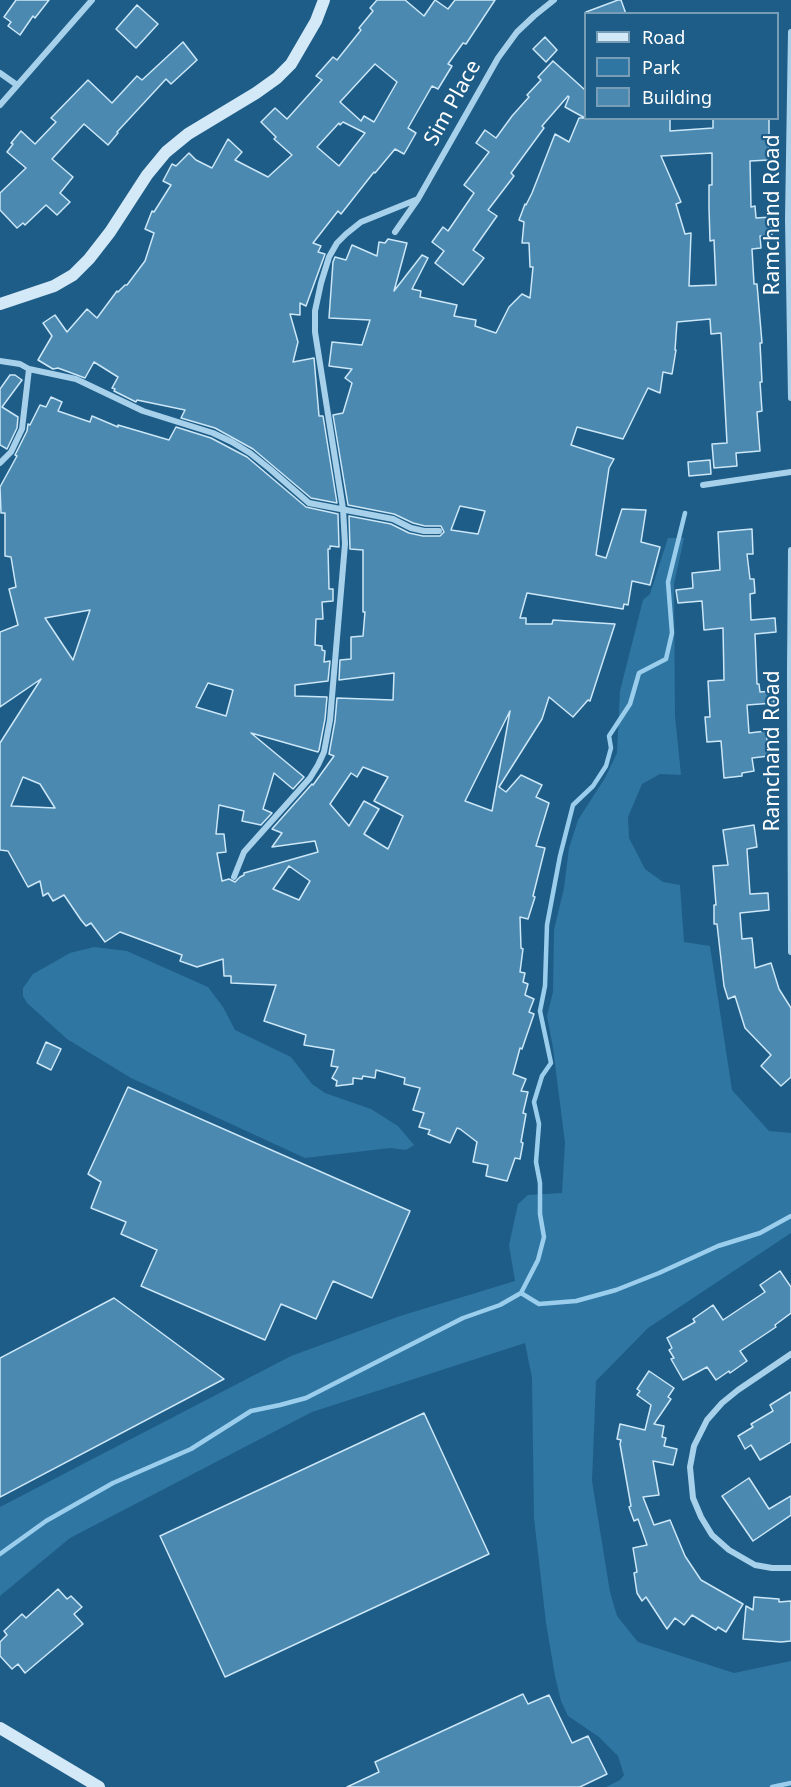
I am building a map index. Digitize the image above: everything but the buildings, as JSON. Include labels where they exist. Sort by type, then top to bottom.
[{"type":"street","points":[[0,105],[92,0]]},
{"type":"street","points":[[0,304],[54,286],[74,275],[110,232],[147,175],[166,152],[188,134],[278,78],[291,64],[316,21],[324,0]]},
{"type":"street","name":"Sim Place","points":[[395,232],[418,199],[498,58],[517,32],[554,0]]},
{"type":"street","name":"Ramchand Road","points":[[791,32],[788,219],[791,398]]},
{"type":"street","points":[[0,73],[17,85]]},
{"type":"street","points":[[234,877],[244,852],[310,777],[324,752],[333,699],[345,544],[344,509],[315,332],[315,311],[321,283],[329,257],[337,243],[346,234],[362,222],[418,199]]},
{"type":"street","points":[[0,361],[76,379],[143,411],[213,433],[250,453],[309,503],[393,519],[411,528],[424,531],[439,531]]},
{"type":"street","points":[[0,463],[11,452],[22,429],[30,369]]},
{"type":"street","points":[[703,485],[791,472]]},
{"type":"street","name":"Ramchand Road","points":[[791,550],[791,952]]},
{"type":"street","points":[[791,1354],[738,1390],[715,1411],[700,1431],[690,1467],[693,1498],[712,1535],[729,1550],[755,1565],[791,1568]]},
{"type":"street","points":[[0,1728],[99,1787]]},
{"type":"green space","points":[[668,538],[684,538],[674,584],[675,716],[681,775],[660,774],[642,784],[628,817],[629,838],[645,869],[663,882],[680,885],[684,942],[710,946],[732,1090],[769,1131],[791,1133],[791,1233],[648,1328],[596,1381],[592,1481],[610,1592],[617,1616],[638,1642],[734,1673],[791,1661],[791,1787],[606,1787],[620,1780],[624,1775],[618,1756],[599,1737],[568,1716],[561,1701],[555,1676],[546,1623],[534,1518],[532,1378],[525,1343],[312,1412],[70,1538],[0,1596],[0,1507],[291,1356],[400,1316],[515,1281],[509,1245],[518,1204],[528,1195],[562,1193],[565,1143],[547,1016],[553,992],[554,930],[564,888],[569,848],[578,820],[605,778],[617,753],[620,691],[643,600],[650,594]]},
{"type":"green space","points":[[94,947],[127,951],[208,987],[223,1007],[235,1030],[291,1057],[312,1084],[325,1093],[371,1109],[398,1126],[414,1145],[406,1150],[390,1148],[305,1158],[131,1078],[67,1039],[27,1003],[23,996],[23,988],[33,974],[70,953]]},
{"type":"waterway","points":[[0,1554],[46,1521],[113,1483],[191,1449],[251,1411],[306,1398],[463,1318],[500,1305],[521,1293],[538,1260],[544,1237],[536,1162],[539,1124],[534,1102],[542,1076],[551,1063],[540,1011],[545,986],[547,925],[560,856],[573,805],[593,786],[606,766],[611,748],[609,736],[630,704],[639,673],[666,659],[672,633],[668,582],[685,513]]},
{"type":"waterway","points":[[521,1293],[539,1304],[576,1301],[616,1290],[718,1246],[760,1233],[791,1216]]},
{"type":"waterway","points":[[772,1787],[791,1783]]}]
